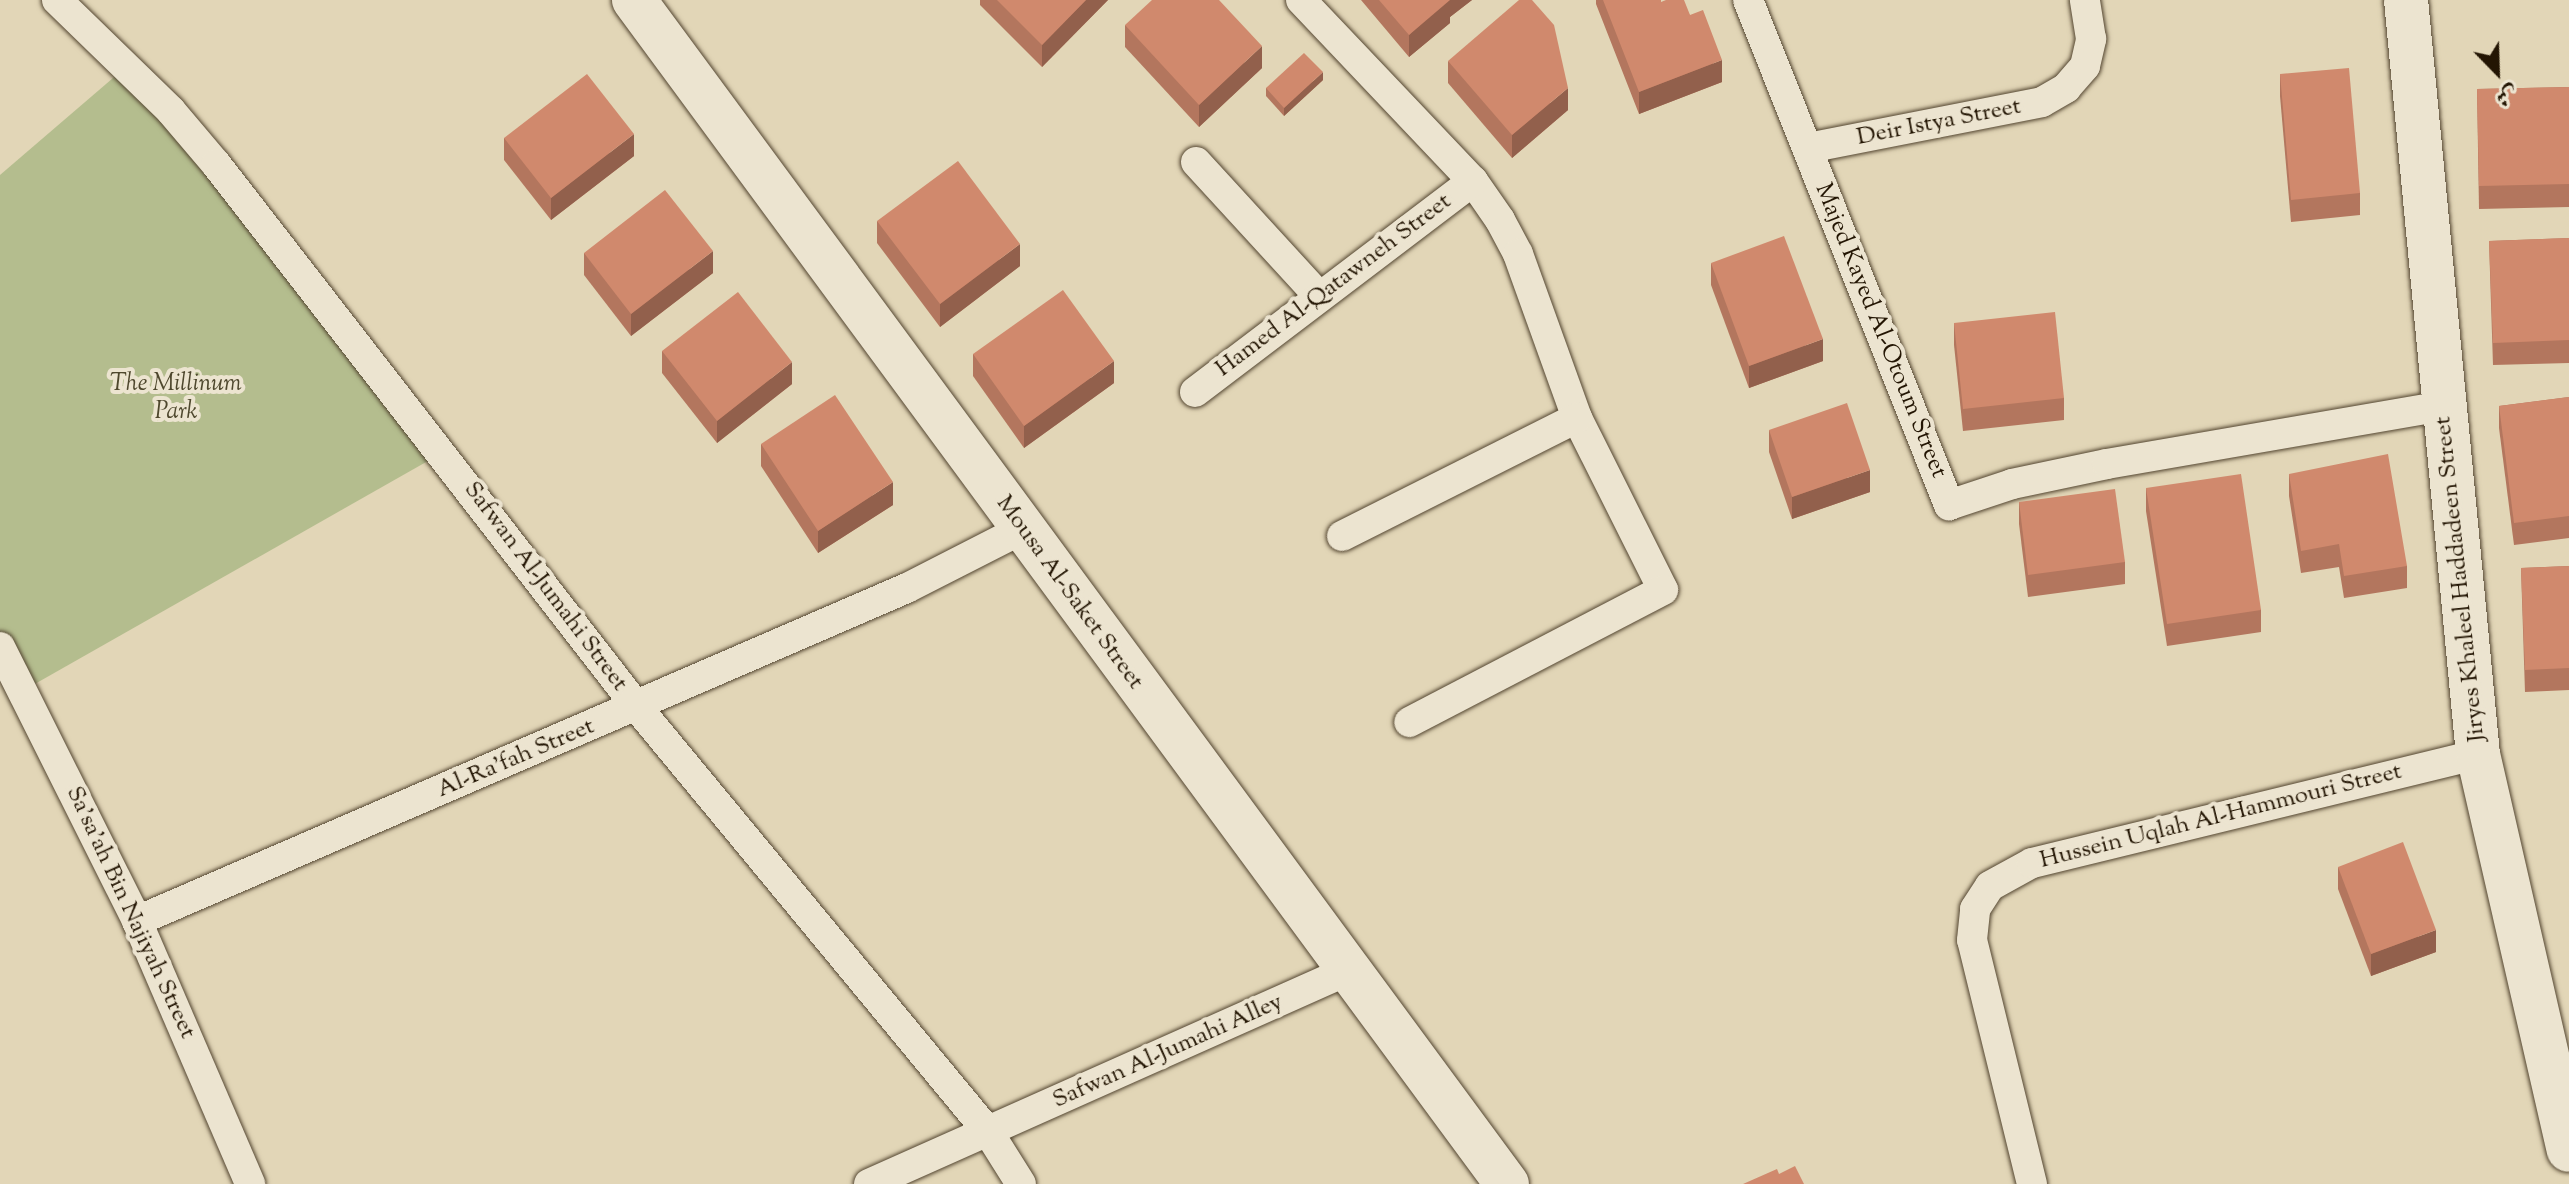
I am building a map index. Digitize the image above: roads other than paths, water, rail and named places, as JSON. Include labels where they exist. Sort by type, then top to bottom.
[{"type":"street","name":"Safwan Al-Jumahi Street","points":[[57,0],[171,111],[216,164],[637,707],[989,1133],[1021,1184]]},
{"type":"street","name":"Mousa Al-Saket Street","points":[[634,0],[1507,1184]]},
{"type":"street","name":"Hamed Al-Qatawneh Street","points":[[1301,0],[1473,181],[1518,254],[1577,418],[1663,590],[1409,722]]},
{"type":"street","name":"Majed Kayed Al-Otoum Street","points":[[1748,0],[1949,505],[2012,484],[2150,455],[2444,406]]},
{"type":"street","name":"Deir Istya Street","points":[[1808,148],[2042,102],[2066,88],[2085,66],[2091,39],[2085,0]]},
{"type":"street","name":"Jiryes Khaleel Haddadeen Street","points":[[2406,0],[2478,754],[2569,1150]]},
{"type":"street","points":[[1196,162],[1319,296]]},
{"type":"street","name":"Hamed Al-Qatawneh Street","points":[[1195,392],[1473,181]]},
{"type":"street","points":[[1342,536],[1577,418]]},
{"type":"street","name":"Al-Ra'fah Street","points":[[137,921],[637,707],[919,582],[1023,529]]},
{"type":"street","name":"Sa'sa'ah Bin Najiyah Street","points":[[0,647],[137,921],[250,1184]]},
{"type":"street","name":"Hussein Uqlah Al-Hammouri Street","points":[[2032,1184],[1972,940],[1975,909],[1990,886],[2032,863],[2478,754]]},
{"type":"street","name":"Safwan Al-Jumahi Alley","points":[[869,1184],[1347,971]]},
{"type":"park label","name":"The Millinum Park","points":[[176,399]]}]
